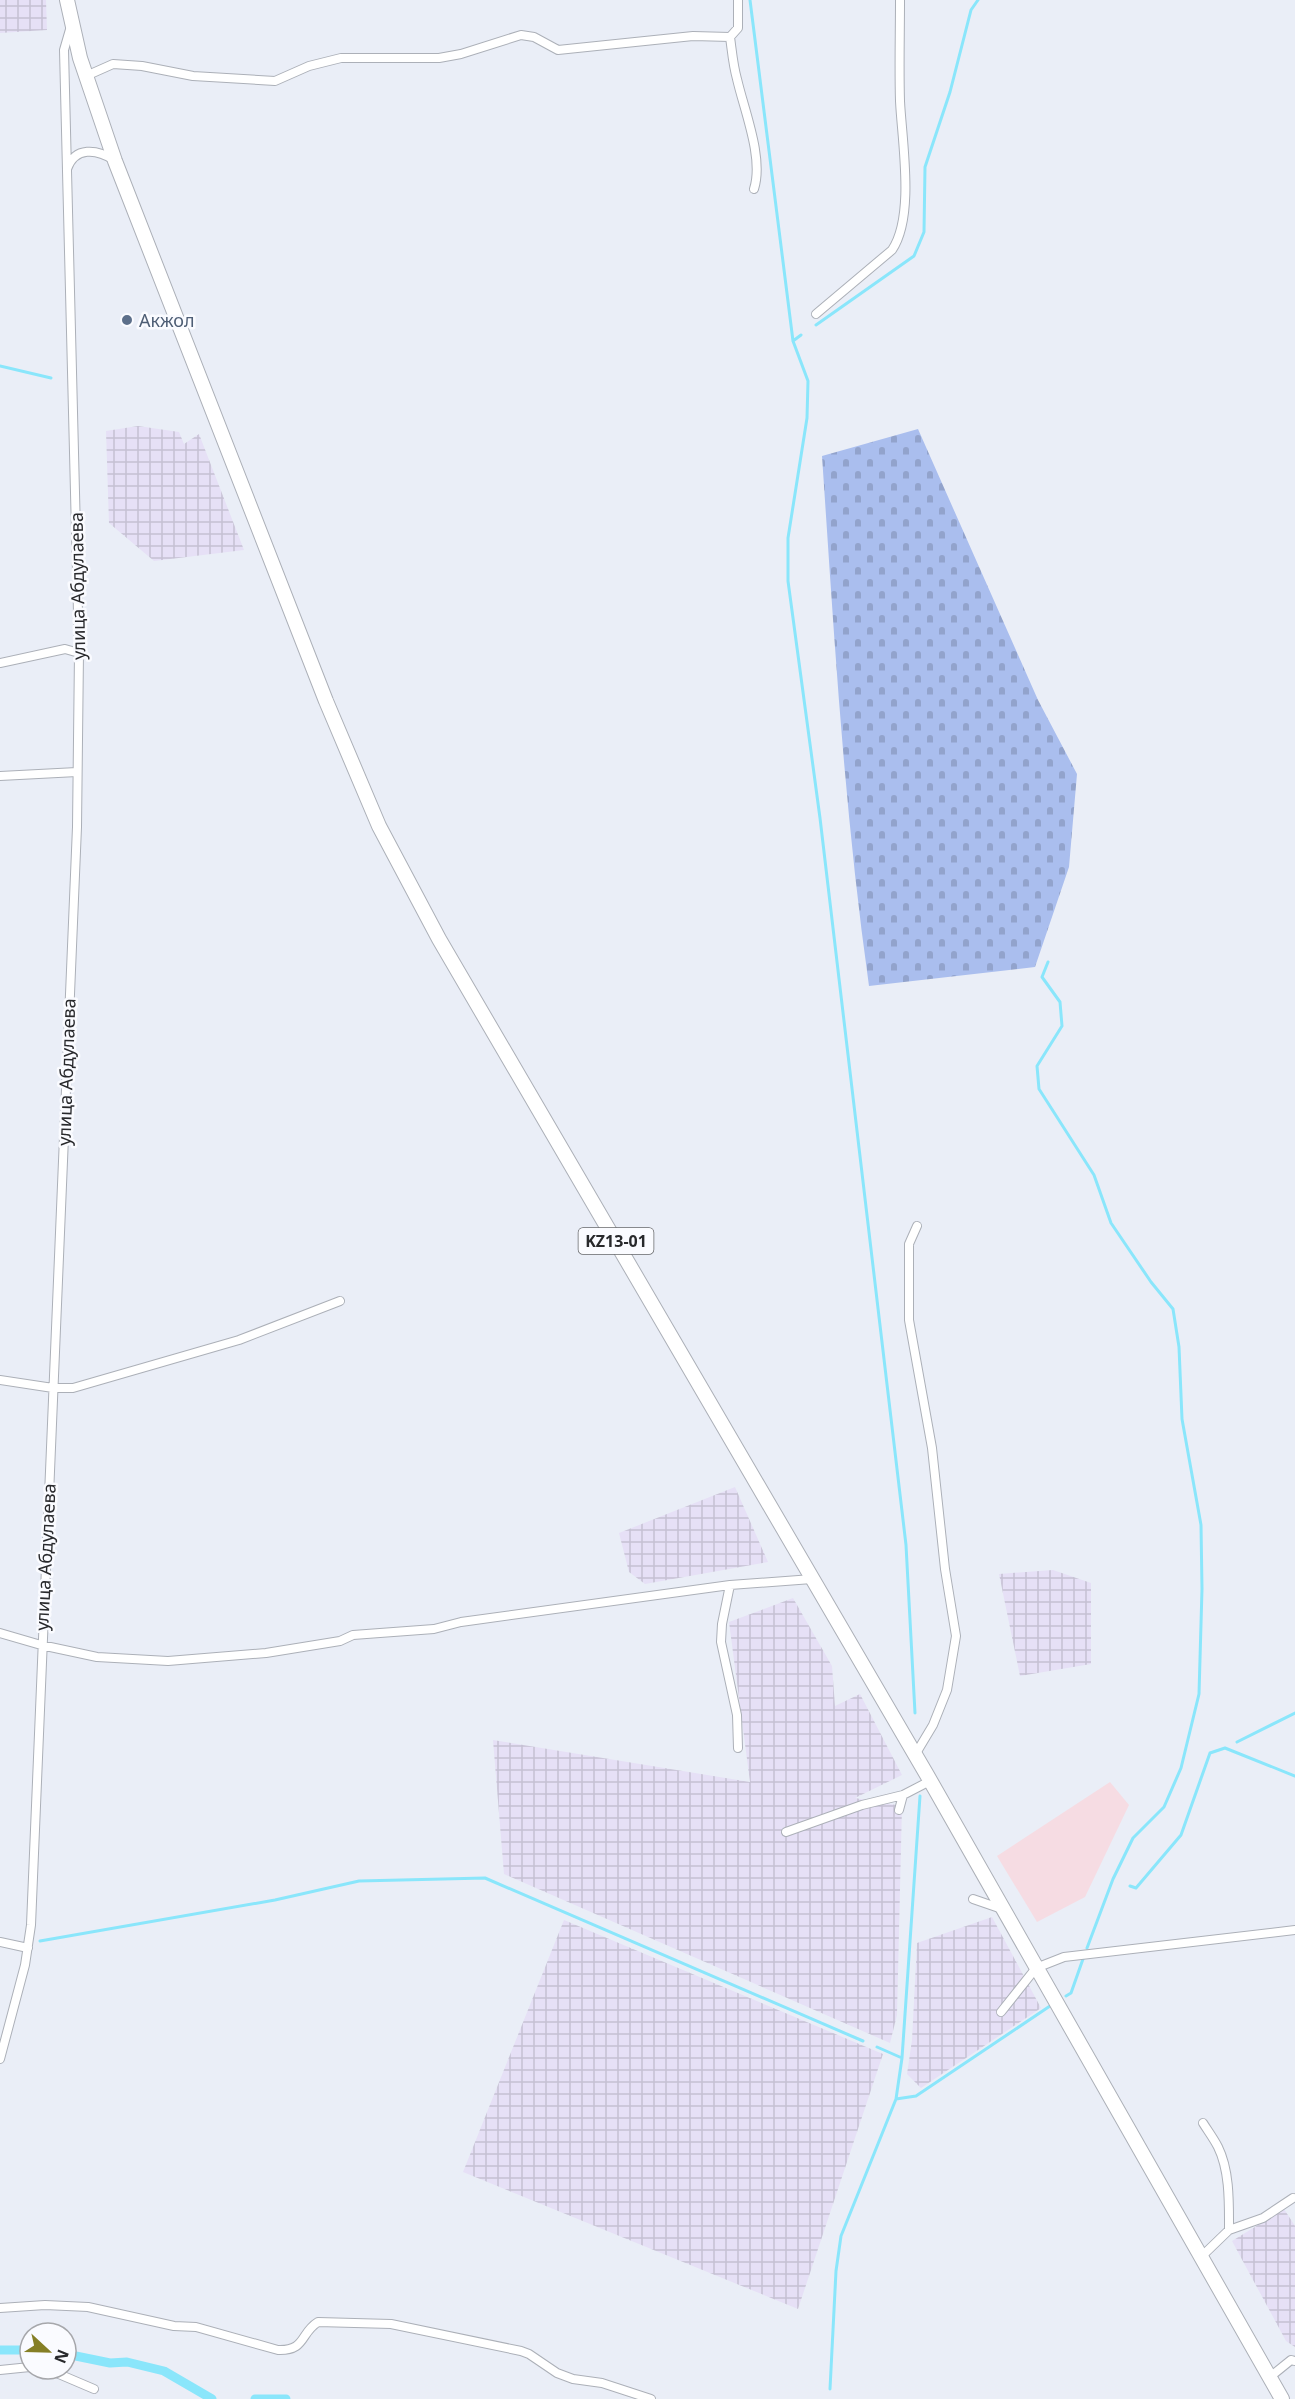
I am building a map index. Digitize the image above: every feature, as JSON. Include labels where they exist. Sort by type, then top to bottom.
[{"type":"highway","name":"KZ13-01","points":[[67,0],[71,25],[86,76],[115,161],[326,701],[392,853],[444,950],[593,1201],[915,1755],[1282,2399]]},
{"type":"street","points":[[738,0],[738,28],[730,37],[753,147],[756,166],[754,189]]},
{"type":"street","points":[[816,314],[892,249],[903,226],[905,207],[900,99],[900,0]]},
{"type":"street","name":"улица Абдулаева","points":[[0,2059],[28,1948],[31,1925],[76,839],[79,653],[64,81],[64,50],[71,25]]},
{"type":"street","points":[[86,76],[113,64],[142,66],[193,76],[275,81],[327,61],[359,58],[438,58],[461,54],[521,35],[534,37],[558,50],[693,36],[730,37]]},
{"type":"street","points":[[67,171],[70,162],[75,157],[86,153],[100,152],[115,161]]},
{"type":"street","points":[[0,663],[65,649],[79,653]]},
{"type":"street","points":[[0,776],[77,772]]},
{"type":"street","points":[[915,1755],[933,1725],[947,1690],[956,1636],[945,1569],[932,1448],[909,1320],[909,1244],[918,1226]]},
{"type":"street","points":[[0,1380],[53,1388],[73,1388],[239,1340],[340,1301]]},
{"type":"street","points":[[0,1632],[41,1645],[97,1657],[168,1661],[266,1653],[340,1641],[353,1635],[434,1629],[461,1622],[730,1585],[812,1579]]},
{"type":"street","points":[[730,1585],[722,1624],[721,1642],[737,1714],[738,1748]]},
{"type":"street","points":[[786,1832],[862,1805],[903,1795],[930,1781]]},
{"type":"street","points":[[899,1810],[903,1795]]},
{"type":"street","points":[[973,1899],[1002,1909]]},
{"type":"street","points":[[1001,2012],[1036,1968],[1074,1955],[1295,1929]]},
{"type":"street","points":[[0,1942],[28,1948]]},
{"type":"street","points":[[1203,2123],[1219,2148],[1226,2174],[1229,2230]]},
{"type":"street","points":[[1201,2257],[1229,2230],[1263,2218],[1293,2198]]},
{"type":"street","points":[[0,2308],[45,2305],[88,2307],[174,2326],[196,2327],[288,2351],[297,2347],[312,2326],[318,2322],[391,2324],[521,2351],[565,2376],[602,2383],[651,2399]]},
{"type":"street","points":[[1270,2377],[1291,2360],[1295,2361]]},
{"type":"street","points":[[0,2370],[18,2368]]},
{"type":"street","points":[[75,2381],[94,2389]]},
{"type":"shaded area","points":[[0,0],[46,0],[47,30],[0,33]]},
{"type":"shaded area","points":[[138,426],[179,432],[184,444],[199,434],[244,550],[154,561],[109,523],[106,431]]},
{"type":"shaded area","points":[[735,1487],[768,1562],[645,1584],[629,1572],[619,1533]]},
{"type":"shaded area","points":[[1053,1570],[1091,1583],[1091,1664],[1020,1676],[999,1574]]},
{"type":"shaded area","points":[[793,1598],[832,1666],[835,1706],[860,1694],[902,1775],[855,1798],[902,1806],[897,2015],[890,2043],[504,1874],[493,1740],[750,1782],[729,1622]]},
{"type":"shaded area","points":[[1110,1782],[1129,1805],[1085,1897],[1037,1922],[997,1856]]},
{"type":"shaded area","points":[[992,1917],[1041,2008],[921,2088],[907,2074],[912,2040],[917,1943]]},
{"type":"shaded area","points":[[564,1920],[883,2054],[798,2309],[463,2172]]},
{"type":"shaded area","points":[[1284,2209],[1295,2226],[1295,2347],[1286,2341],[1232,2241]]},
{"type":"green space","points":[[918,429],[1038,700],[1077,774],[1069,867],[1035,967],[869,986],[846,788],[822,456]]},
{"type":"waterway","points":[[750,0],[793,341],[808,381],[807,418],[788,538],[788,581],[820,818],[906,1545],[915,1713]]},
{"type":"waterway","points":[[816,325],[914,256],[924,232],[925,167],[950,92],[971,10],[978,0]]},
{"type":"waterway","points":[[793,341],[801,335]]},
{"type":"waterway","points":[[0,366],[51,378]]},
{"type":"waterway","points":[[1048,962],[1042,977],[1060,1002],[1062,1026],[1037,1066],[1039,1089],[1094,1175],[1111,1223],[1151,1282],[1173,1309],[1179,1347],[1182,1419],[1201,1525],[1199,1694],[1181,1768],[1164,1807],[1133,1838],[1113,1879],[1087,1948]]},
{"type":"waterway","points":[[1237,1742],[1295,1713]]},
{"type":"waterway","points":[[1130,1886],[1136,1888],[1181,1835],[1210,1753],[1225,1748],[1295,1776]]},
{"type":"waterway","points":[[830,2389],[836,2271],[841,2236],[896,2099],[902,2058],[920,1796]]},
{"type":"waterway","points":[[40,1941],[275,1900],[359,1881],[485,1878],[863,2041]]},
{"type":"waterway","points":[[1066,1996],[1071,1993],[1083,1959]]},
{"type":"waterway","points":[[896,2099],[916,2096],[1050,2006]]},
{"type":"waterway","points":[[877,2047],[902,2058]]},
{"type":"waterway","points":[[0,2350],[18,2350]]},
{"type":"waterway","points":[[78,2356],[110,2363],[127,2362],[164,2371],[212,2399]]},
{"type":"waterway","points":[[255,2399],[286,2399]]},
{"type":"place","name":"Акжол","points":[[127,320]]}]
